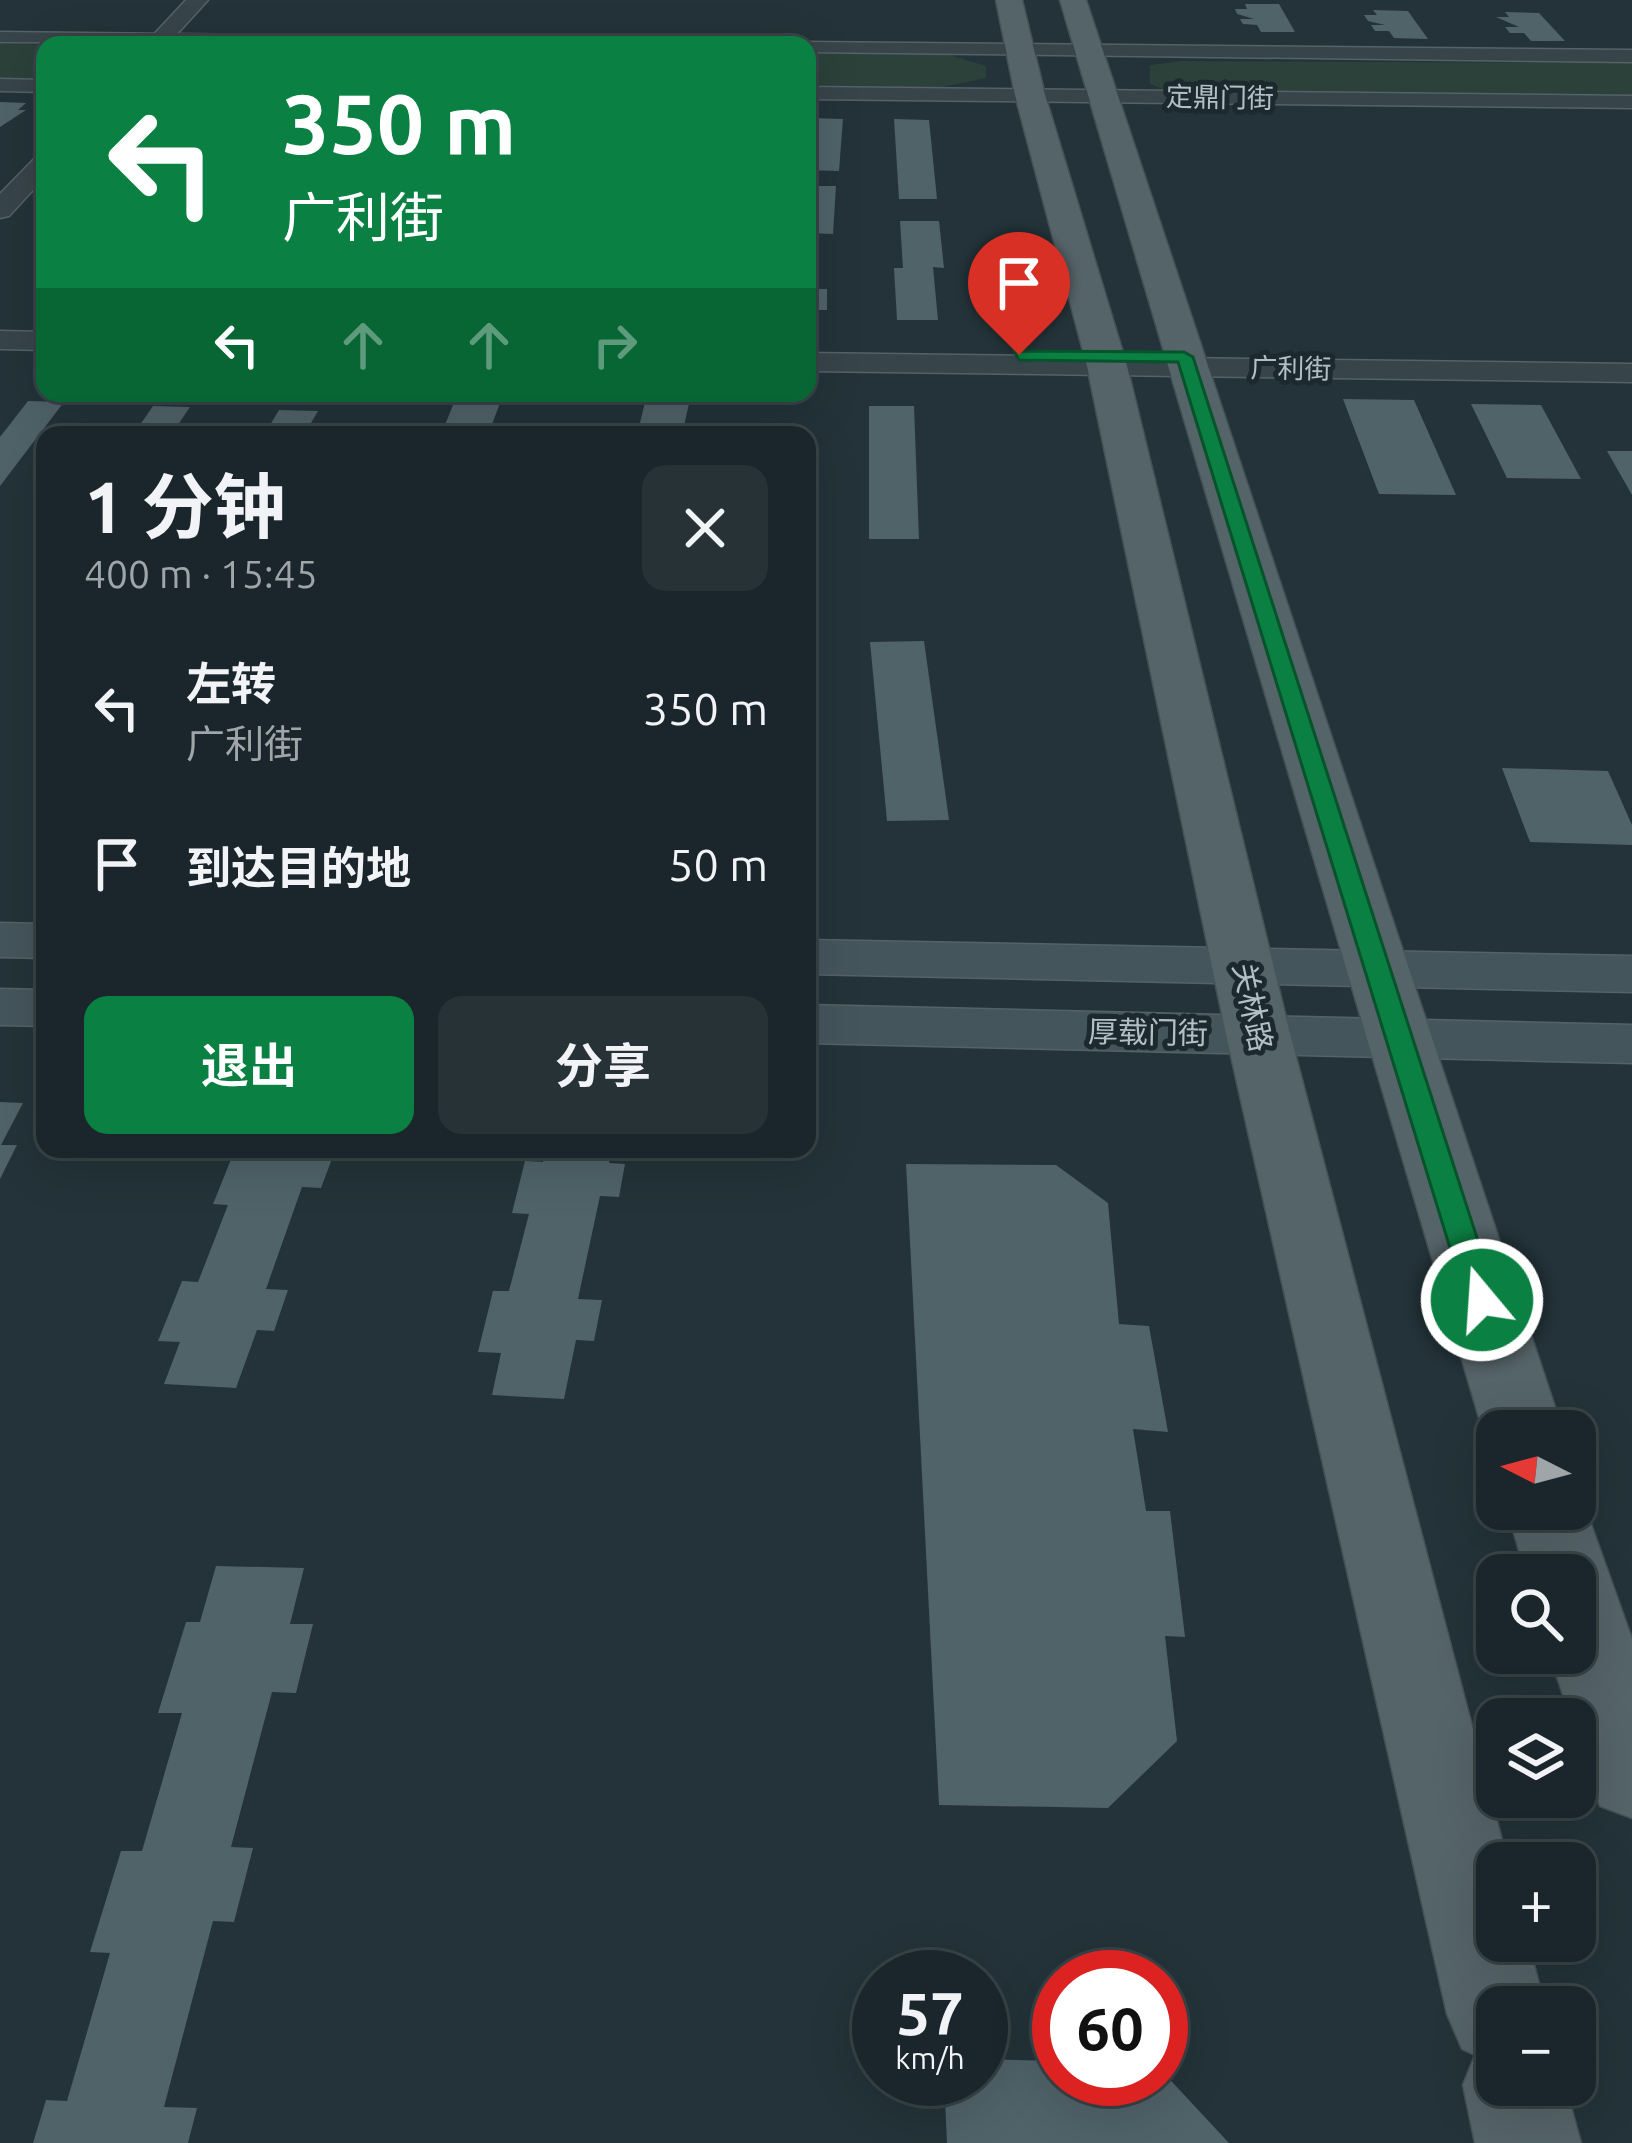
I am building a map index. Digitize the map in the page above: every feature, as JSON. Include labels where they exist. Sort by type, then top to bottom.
[{"type":"main road","name":"关林路","points":[[1010,0],[1025,72],[1106,361],[1251,1000],[1490,1986]]},
{"type":"main road","points":[[1073,0],[1516,1410]]},
{"type":"main road","points":[[0,940],[36,941]]},
{"type":"main road","name":"厚载门街","points":[[816,958],[1251,1000],[1399,1039],[1632,1044]]},
{"type":"main road","name":"厚载门街","points":[[816,1024],[1251,1000],[1377,968],[1632,974]]},
{"type":"main road","points":[[0,1007],[36,1008]]},
{"type":"main road","points":[[1596,1662],[1632,1776]]},
{"type":"main road","points":[[1519,2106],[1528,2143]]},
{"type":"street","points":[[172,36],[198,0]]},
{"type":"street","points":[[175,36],[218,0]]},
{"type":"street","points":[[0,37],[36,38]]},
{"type":"street","name":"定鼎门街","points":[[816,48],[1025,72],[1105,96],[1632,102]]},
{"type":"street","name":"定鼎门街","points":[[816,92],[1025,72],[1090,50],[1632,56]]},
{"type":"street","points":[[0,86],[36,86]]},
{"type":"street","points":[[0,210],[36,172]]},
{"type":"street","points":[[0,231],[36,193]]},
{"type":"street","points":[[0,340],[36,341]]},
{"type":"street","points":[[0,351],[36,351]]},
{"type":"street","name":"广利街","points":[[816,352],[1106,361]]},
{"type":"street","name":"广利街","points":[[816,362],[1186,362],[1632,373]]},
{"type":"street","name":"广利街","points":[[1186,362],[1632,362]]},
{"type":"green space","points":[[0,44],[36,44],[36,81],[0,80]]},
{"type":"green space","points":[[816,53],[950,55],[986,66],[986,78],[933,89],[816,87]]},
{"type":"green space","points":[[1181,61],[1632,63],[1632,98],[1170,92],[1150,84],[1150,65]]},
{"type":"building","points":[[1245,4],[1279,4],[1295,32],[1261,32],[1257,25],[1243,24],[1240,19],[1254,19],[1237,14],[1235,9],[1247,9]]},
{"type":"building","points":[[1373,10],[1408,11],[1428,39],[1394,38],[1389,31],[1375,31],[1371,25],[1385,25],[1368,21],[1364,15],[1377,15]]},
{"type":"building","points":[[1505,12],[1539,13],[1565,41],[1531,41],[1524,33],[1510,33],[1505,27],[1519,27],[1496,17],[1509,17]]},
{"type":"building","points":[[0,102],[26,103],[18,110],[26,110],[0,127]]},
{"type":"building","points":[[816,118],[843,119],[839,171],[816,170]]},
{"type":"building","points":[[894,119],[929,120],[937,199],[899,199]]},
{"type":"building","points":[[816,186],[836,186],[833,234],[816,233]]},
{"type":"building","points":[[900,221],[939,221],[944,268],[933,267],[938,320],[897,320],[894,268],[903,268]]},
{"type":"building","points":[[816,289],[827,289],[827,310],[816,310]]},
{"type":"building","points":[[1343,399],[1414,400],[1456,495],[1379,494]]},
{"type":"building","points":[[28,401],[64,402],[46,426],[36,426],[36,439],[0,486],[0,437]]},
{"type":"building","points":[[454,402],[500,402],[491,426],[445,426]]},
{"type":"building","points":[[645,402],[689,402],[684,426],[639,426]]},
{"type":"building","points":[[1471,404],[1541,405],[1581,479],[1507,478]]},
{"type":"building","points":[[153,406],[190,407],[177,426],[139,426]]},
{"type":"building","points":[[869,406],[914,406],[919,539],[869,539]]},
{"type":"building","points":[[279,410],[318,411],[309,426],[269,426]]},
{"type":"building","points":[[1607,451],[1632,451],[1632,495]]},
{"type":"building","points":[[924,641],[949,820],[887,821],[870,642]]},
{"type":"building","points":[[1502,768],[1608,771],[1632,825],[1632,845],[1530,842]]},
{"type":"building","points":[[0,1102],[23,1103],[1,1145],[17,1145],[0,1179]]},
{"type":"building","points":[[232,1158],[332,1158],[321,1188],[302,1187],[266,1289],[288,1290],[274,1331],[257,1330],[236,1388],[164,1384],[180,1342],[158,1341],[182,1281],[198,1282],[228,1205],[213,1204]]},
{"type":"building","points":[[544,1158],[610,1158],[609,1163],[625,1164],[619,1197],[600,1196],[578,1299],[602,1300],[594,1341],[576,1340],[564,1399],[492,1395],[501,1353],[478,1352],[493,1291],[509,1291],[529,1214],[512,1213],[525,1161],[543,1162]]},
{"type":"building","points":[[906,1164],[1056,1165],[1108,1203],[1119,1324],[1149,1326],[1168,1432],[1133,1429],[1146,1511],[1170,1511],[1185,1637],[1165,1636],[1177,1741],[1108,1808],[939,1805]]},
{"type":"building","points":[[216,1566],[304,1568],[290,1624],[313,1624],[296,1693],[272,1692],[231,1847],[253,1848],[234,1922],[213,1921],[164,2107],[197,2108],[188,2143],[33,2143],[46,2100],[67,2101],[110,1953],[90,1952],[121,1851],[142,1851],[182,1713],[158,1713],[186,1622],[200,1622]]},
{"type":"building","points":[[1008,2060],[1032,2060],[1032,2106],[1188,2106],[1188,2099],[1229,2143],[947,2143],[945,2106],[1008,2106]]},
{"type":"route","points":[[1019,355],[1184,357],[1482,1300]]}]
